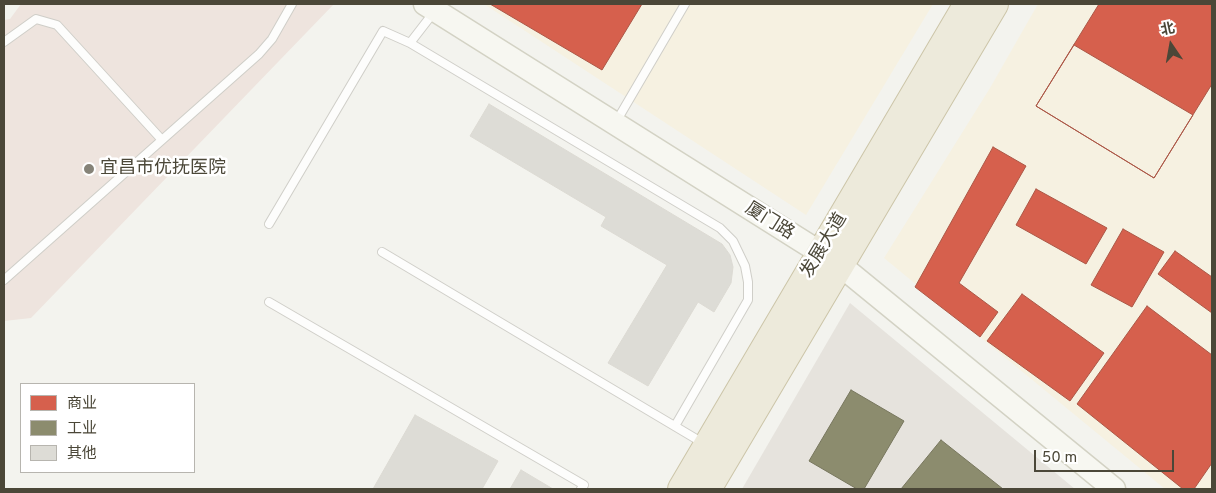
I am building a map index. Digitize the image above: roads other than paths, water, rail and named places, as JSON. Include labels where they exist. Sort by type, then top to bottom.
[{"type":"highway","name":"发展大道","points":[[707,489],[968,4]]},
{"type":"highway","name":"发展大道","points":[[682,489],[707,446],[830,260],[994,4]]},
{"type":"street","name":"厦门路","points":[[433,6],[830,260],[1114,489]]},
{"type":"lane","points":[[4,280],[259,54],[272,39],[292,4]]},
{"type":"lane","points":[[615,124],[685,4]]},
{"type":"lane","points":[[410,43],[433,6]]},
{"type":"lane","points":[[4,42],[36,19],[57,25],[162,140]]},
{"type":"lane","points":[[269,224],[383,31],[410,43],[720,228],[733,241],[745,266],[748,282],[748,300],[675,426]]},
{"type":"lane","points":[[382,252],[707,446]]},
{"type":"lane","points":[[269,302],[584,486],[581,489]]},
{"type":"place","name":"宜昌市优抚医院","points":[[89,169]]}]
